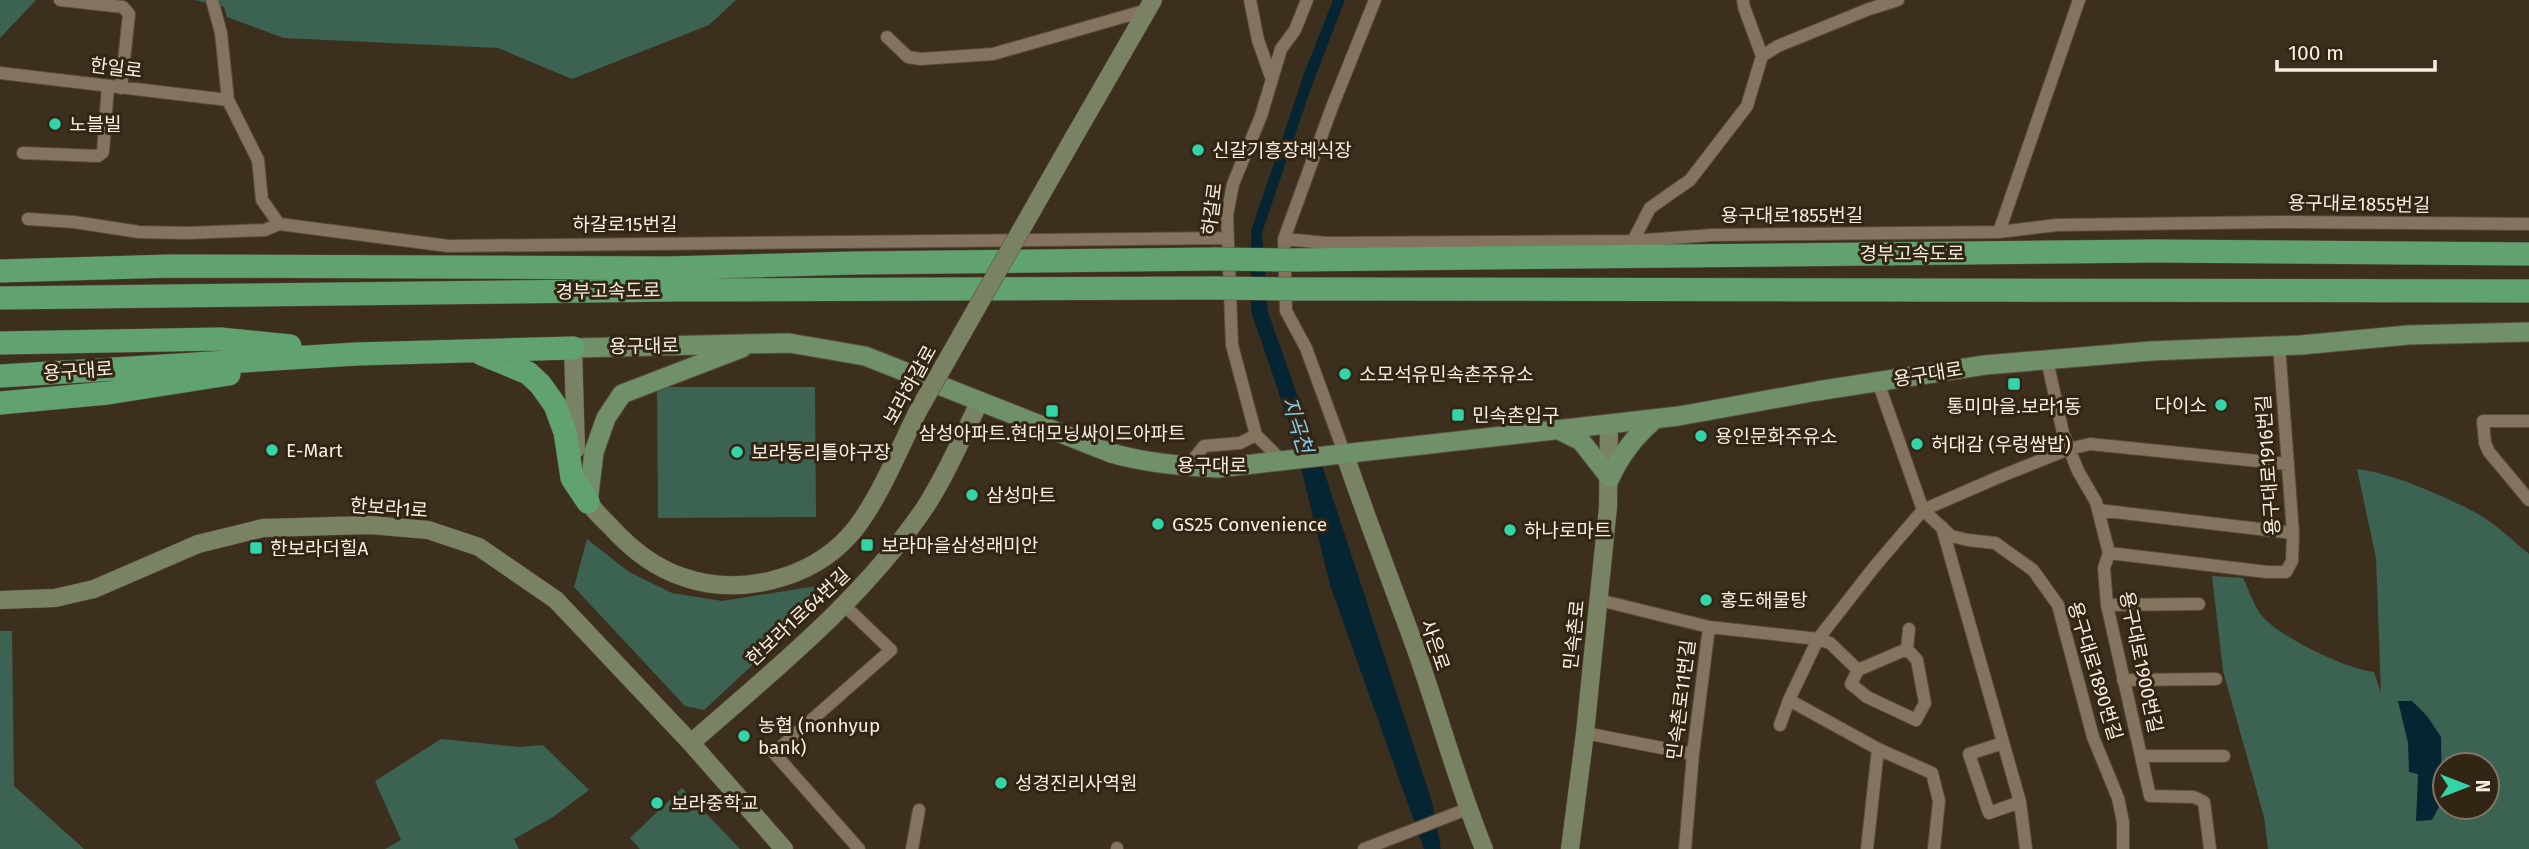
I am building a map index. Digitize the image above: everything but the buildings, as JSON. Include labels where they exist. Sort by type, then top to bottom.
[{"type":"highway","points":[[2476,254],[2529,247]]},
{"type":"highway","name":"경부고속도로","points":[[0,271],[158,266],[668,268],[855,263],[2073,252],[2529,254]]},
{"type":"highway","name":"경부고속도로","points":[[0,298],[671,290],[1217,288],[2529,291]]},
{"type":"highway","points":[[0,343],[220,339],[356,354]]},
{"type":"highway","name":"용구대로","points":[[0,376],[356,354],[573,348]]},
{"type":"highway","points":[[476,352],[528,373],[540,384],[555,405],[565,432],[572,478],[588,502]]},
{"type":"highway","points":[[0,403],[108,393],[356,354]]},
{"type":"main road","name":"용구대로","points":[[573,348],[789,343],[865,356],[1111,453],[1136,460],[1218,468],[1654,420],[1985,365],[2301,345],[2408,335],[2529,332]]},
{"type":"main road","points":[[588,502],[594,452],[606,418],[622,394],[758,343]]},
{"type":"main road","points":[[1561,431],[1581,441],[1610,478],[1634,438],[1654,420]]},
{"type":"street","points":[[23,153],[98,156],[103,152],[128,14],[124,7],[60,0]]},
{"type":"street","points":[[212,0],[221,33],[228,100],[258,160],[262,200],[279,224]]},
{"type":"street","points":[[1250,0],[1258,40],[1271,77]]},
{"type":"street","name":"하갈로","points":[[1256,435],[1232,345],[1227,215],[1233,184],[1261,116],[1281,49],[1295,30],[1307,0]]},
{"type":"street","points":[[1338,456],[1306,348],[1286,311],[1284,239],[1375,0]]},
{"type":"street","points":[[1633,241],[1650,208],[1690,180],[1747,106],[1762,56],[1743,0]]},
{"type":"street","points":[[1762,56],[1778,46],[1898,0]]},
{"type":"street","points":[[1999,232],[2079,0]]},
{"type":"street","points":[[887,37],[908,57],[921,60],[993,54],[1150,5]]},
{"type":"street","name":"보라하갈로","points":[[573,348],[576,478],[588,502],[624,541],[647,558],[682,577],[711,583],[737,584],[790,576],[812,566],[850,536],[865,516],[918,411],[1150,5]]},
{"type":"street","name":"한일로","points":[[0,74],[228,100]]},
{"type":"street","name":"하갈로15번길","points":[[28,219],[74,222],[139,232],[188,233],[265,230],[279,224],[448,246],[1226,238]]},
{"type":"street","name":"용구대로1855번길","points":[[1284,239],[1327,243],[1633,241],[1712,235],[1999,232],[2057,225],[2267,222],[2529,224]]},
{"type":"street","name":"용구대로1916번길","points":[[2109,553],[2286,572],[2292,561],[2293,533],[2279,345]]},
{"type":"street","name":"용구대로1900번길","points":[[2047,360],[2069,449],[2098,510],[2109,553],[2104,568],[2107,605],[2150,796],[2194,797],[2204,802],[2210,849]]},
{"type":"street","name":"용구대로1890번길","points":[[1878,382],[1923,510],[1951,536],[1995,543],[2033,570],[2058,605],[2093,737],[2118,798],[2123,822],[2123,849]]},
{"type":"street","name":"한보라1로64번길","points":[[691,743],[845,606],[890,555],[923,510],[980,401]]},
{"type":"street","points":[[2529,422],[2483,421],[2485,443],[2489,452],[2529,500]]},
{"type":"street","name":"민속촌로","points":[[1570,849],[1599,600],[1610,478],[1609,425]]},
{"type":"street","points":[[1188,466],[1204,446],[1240,443],[1256,435],[1275,462]]},
{"type":"street","points":[[1780,724],[1818,639],[1923,510],[2069,449],[2090,444],[2288,464]]},
{"type":"street","name":"사은로","points":[[1338,456],[1364,512],[1415,648],[1461,811],[1484,849]]},
{"type":"street","points":[[2098,510],[2293,533]]},
{"type":"street","name":"한보라1로","points":[[0,600],[55,598],[94,589],[198,544],[262,528],[370,525],[428,530],[479,547],[556,600],[691,743],[784,849]]},
{"type":"street","points":[[1941,526],[2020,803],[2026,849]]},
{"type":"street","name":"민속촌로11번길","points":[[1599,600],[1709,627],[1693,754],[1685,849]]},
{"type":"street","points":[[2107,605],[2199,604]]},
{"type":"street","points":[[845,606],[891,650],[774,752],[859,849]]},
{"type":"street","points":[[1709,627],[1818,639],[1830,643],[1858,670]]},
{"type":"street","points":[[1907,649],[1858,670],[1851,684],[1867,697],[1921,722],[1925,703],[1917,660],[1907,649],[1909,629]]},
{"type":"street","points":[[2123,680],[2216,679]]},
{"type":"street","points":[[1789,699],[1878,749],[1931,773],[1939,801],[1934,849]]},
{"type":"street","points":[[1584,733],[1693,754]]},
{"type":"street","points":[[2003,743],[1969,754],[1989,813],[2020,803]]},
{"type":"street","points":[[1867,849],[1878,749]]},
{"type":"street","points":[[2141,757],[2224,756]]},
{"type":"street","points":[[912,849],[919,810]]},
{"type":"street","points":[[1364,849],[1461,811]]},
{"type":"green space","points":[[0,0],[36,0],[0,38]]},
{"type":"green space","points":[[195,0],[736,0],[709,25],[572,79],[498,48],[284,38],[227,17],[224,7]]},
{"type":"green space","name":"보라동리틀야구장","points":[[657,387],[815,387],[816,517],[658,518]]},
{"type":"green space","points":[[2357,469],[2402,481],[2465,507],[2491,523],[2529,554],[2529,849],[2268,849],[2264,817],[2223,671],[2212,576],[2243,578],[2257,608],[2272,625],[2299,643],[2332,659],[2374,672],[2381,693],[2376,558]]},
{"type":"green space","points":[[587,539],[629,572],[672,593],[722,601],[842,582],[704,710],[685,706],[574,587]]},
{"type":"green space","points":[[0,631],[12,631],[14,786],[84,849],[0,849]]},
{"type":"green space","points":[[441,739],[519,747],[543,745],[589,790],[553,817],[514,839],[519,849],[385,849],[401,840],[375,781]]},
{"type":"green space","points":[[682,788],[740,849],[640,849],[630,838]]},
{"type":"water","name":"지곡천","points":[[1333,0],[1345,0],[1311,88],[1262,233],[1268,312],[1323,468],[1432,802],[1441,849],[1424,849],[1330,585],[1292,432],[1251,311],[1251,231],[1304,74]]},
{"type":"water","points":[[2398,701],[2412,701],[2427,716],[2441,737],[2441,751],[2431,751],[2431,820],[2416,821],[2418,774],[2409,772],[2408,743]]},
{"type":"place","name":"노블빌","points":[[55,124]]},
{"type":"place","name":"신갈기흥장례식장","points":[[1198,150]]},
{"type":"place","name":"소모석유민속촌주유소","points":[[1345,374]]},
{"type":"place","name":"통미마을.보라1동","points":[[2014,384]]},
{"type":"place","name":"다이소","points":[[2221,405]]},
{"type":"place","name":"삼성아파트.현대모닝싸이드아파트","points":[[1052,411]]},
{"type":"place","name":"민속촌입구","points":[[1458,415]]},
{"type":"place","name":"용인문화주유소","points":[[1701,436]]},
{"type":"place","name":"허대감 (우렁쌈밥)","points":[[1917,444]]},
{"type":"place","name":"E-Mart","points":[[272,450]]},
{"type":"place","name":"보라동리틀야구장","points":[[737,452]]},
{"type":"place","name":"삼성마트","points":[[972,495]]},
{"type":"place","name":"GS25 Convenience","points":[[1158,524]]},
{"type":"place","name":"하나로마트","points":[[1510,530]]},
{"type":"place","name":"보라마을삼성래미안","points":[[867,545]]},
{"type":"place","name":"한보라더힐A","points":[[256,548]]},
{"type":"place","name":"홍도해물탕","points":[[1706,600]]},
{"type":"place","name":"농협 (nonhyup bank)","points":[[744,736]]},
{"type":"place","name":"성경진리사역원","points":[[1001,783]]},
{"type":"place","name":"보라중학교","points":[[657,803]]}]
